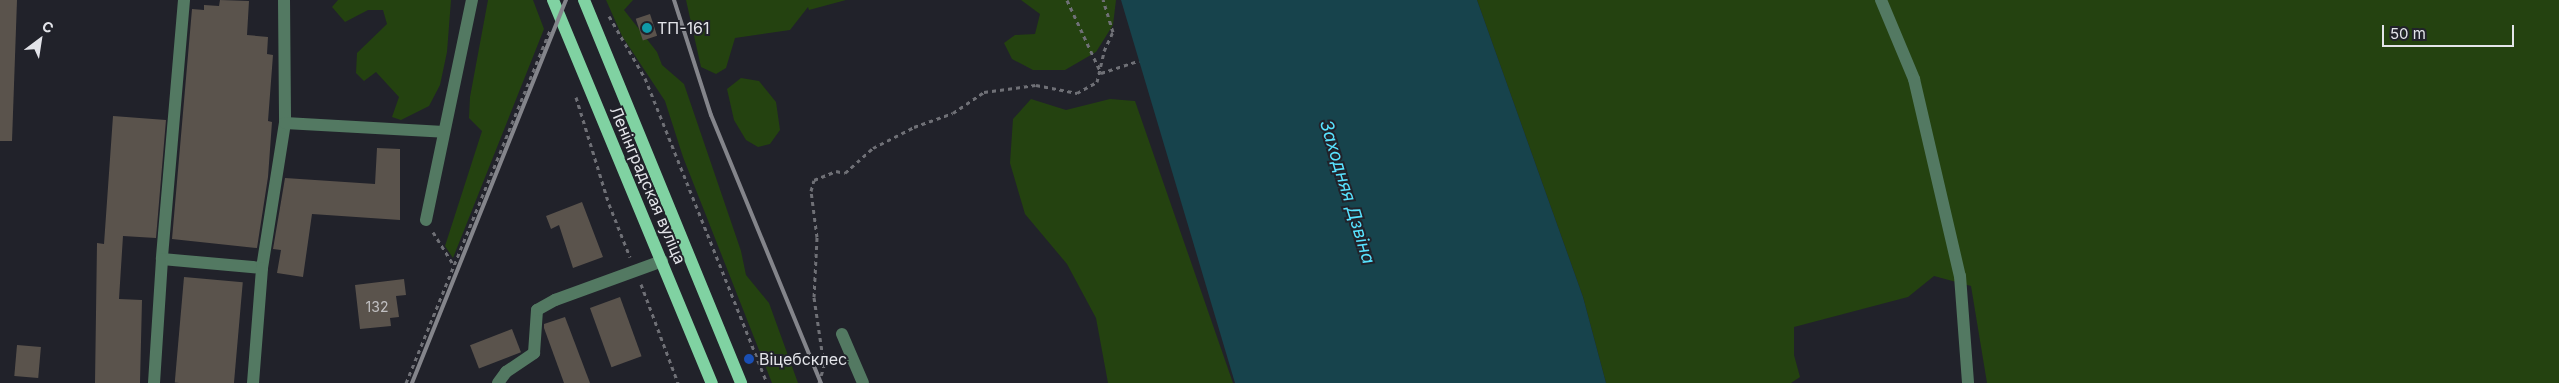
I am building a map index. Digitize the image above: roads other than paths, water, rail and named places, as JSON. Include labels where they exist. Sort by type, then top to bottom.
[{"type":"main road","name":"Ленінградская вуліца","points":[[554,0],[712,383]]},
{"type":"main road","name":"Ленінградская вуліца","points":[[584,0],[741,383]]},
{"type":"street","points":[[154,383],[162,259],[184,0]]},
{"type":"street","points":[[253,383],[262,268],[285,123],[284,0]]},
{"type":"street","points":[[426,220],[472,0]]},
{"type":"street","points":[[1880,0],[1914,80],[1960,276],[1968,383]]},
{"type":"street","points":[[285,123],[444,132]]},
{"type":"street","points":[[162,259],[262,268]]},
{"type":"street","points":[[498,383],[506,372],[534,353],[537,310],[555,300],[662,261]]},
{"type":"street","points":[[842,334],[863,383]]},
{"type":"water","name":"Заходняя Дзвіна","points":[[1121,0],[1477,0],[1583,297],[1606,383],[1235,383]]},
{"type":"railway","points":[[412,383],[566,0]]},
{"type":"railway","points":[[674,0],[711,115],[821,383]]},
{"type":"place","name":"ТП-161","points":[[647,28]]},
{"type":"place","name":"Віцебсклес","points":[[749,359]]}]
